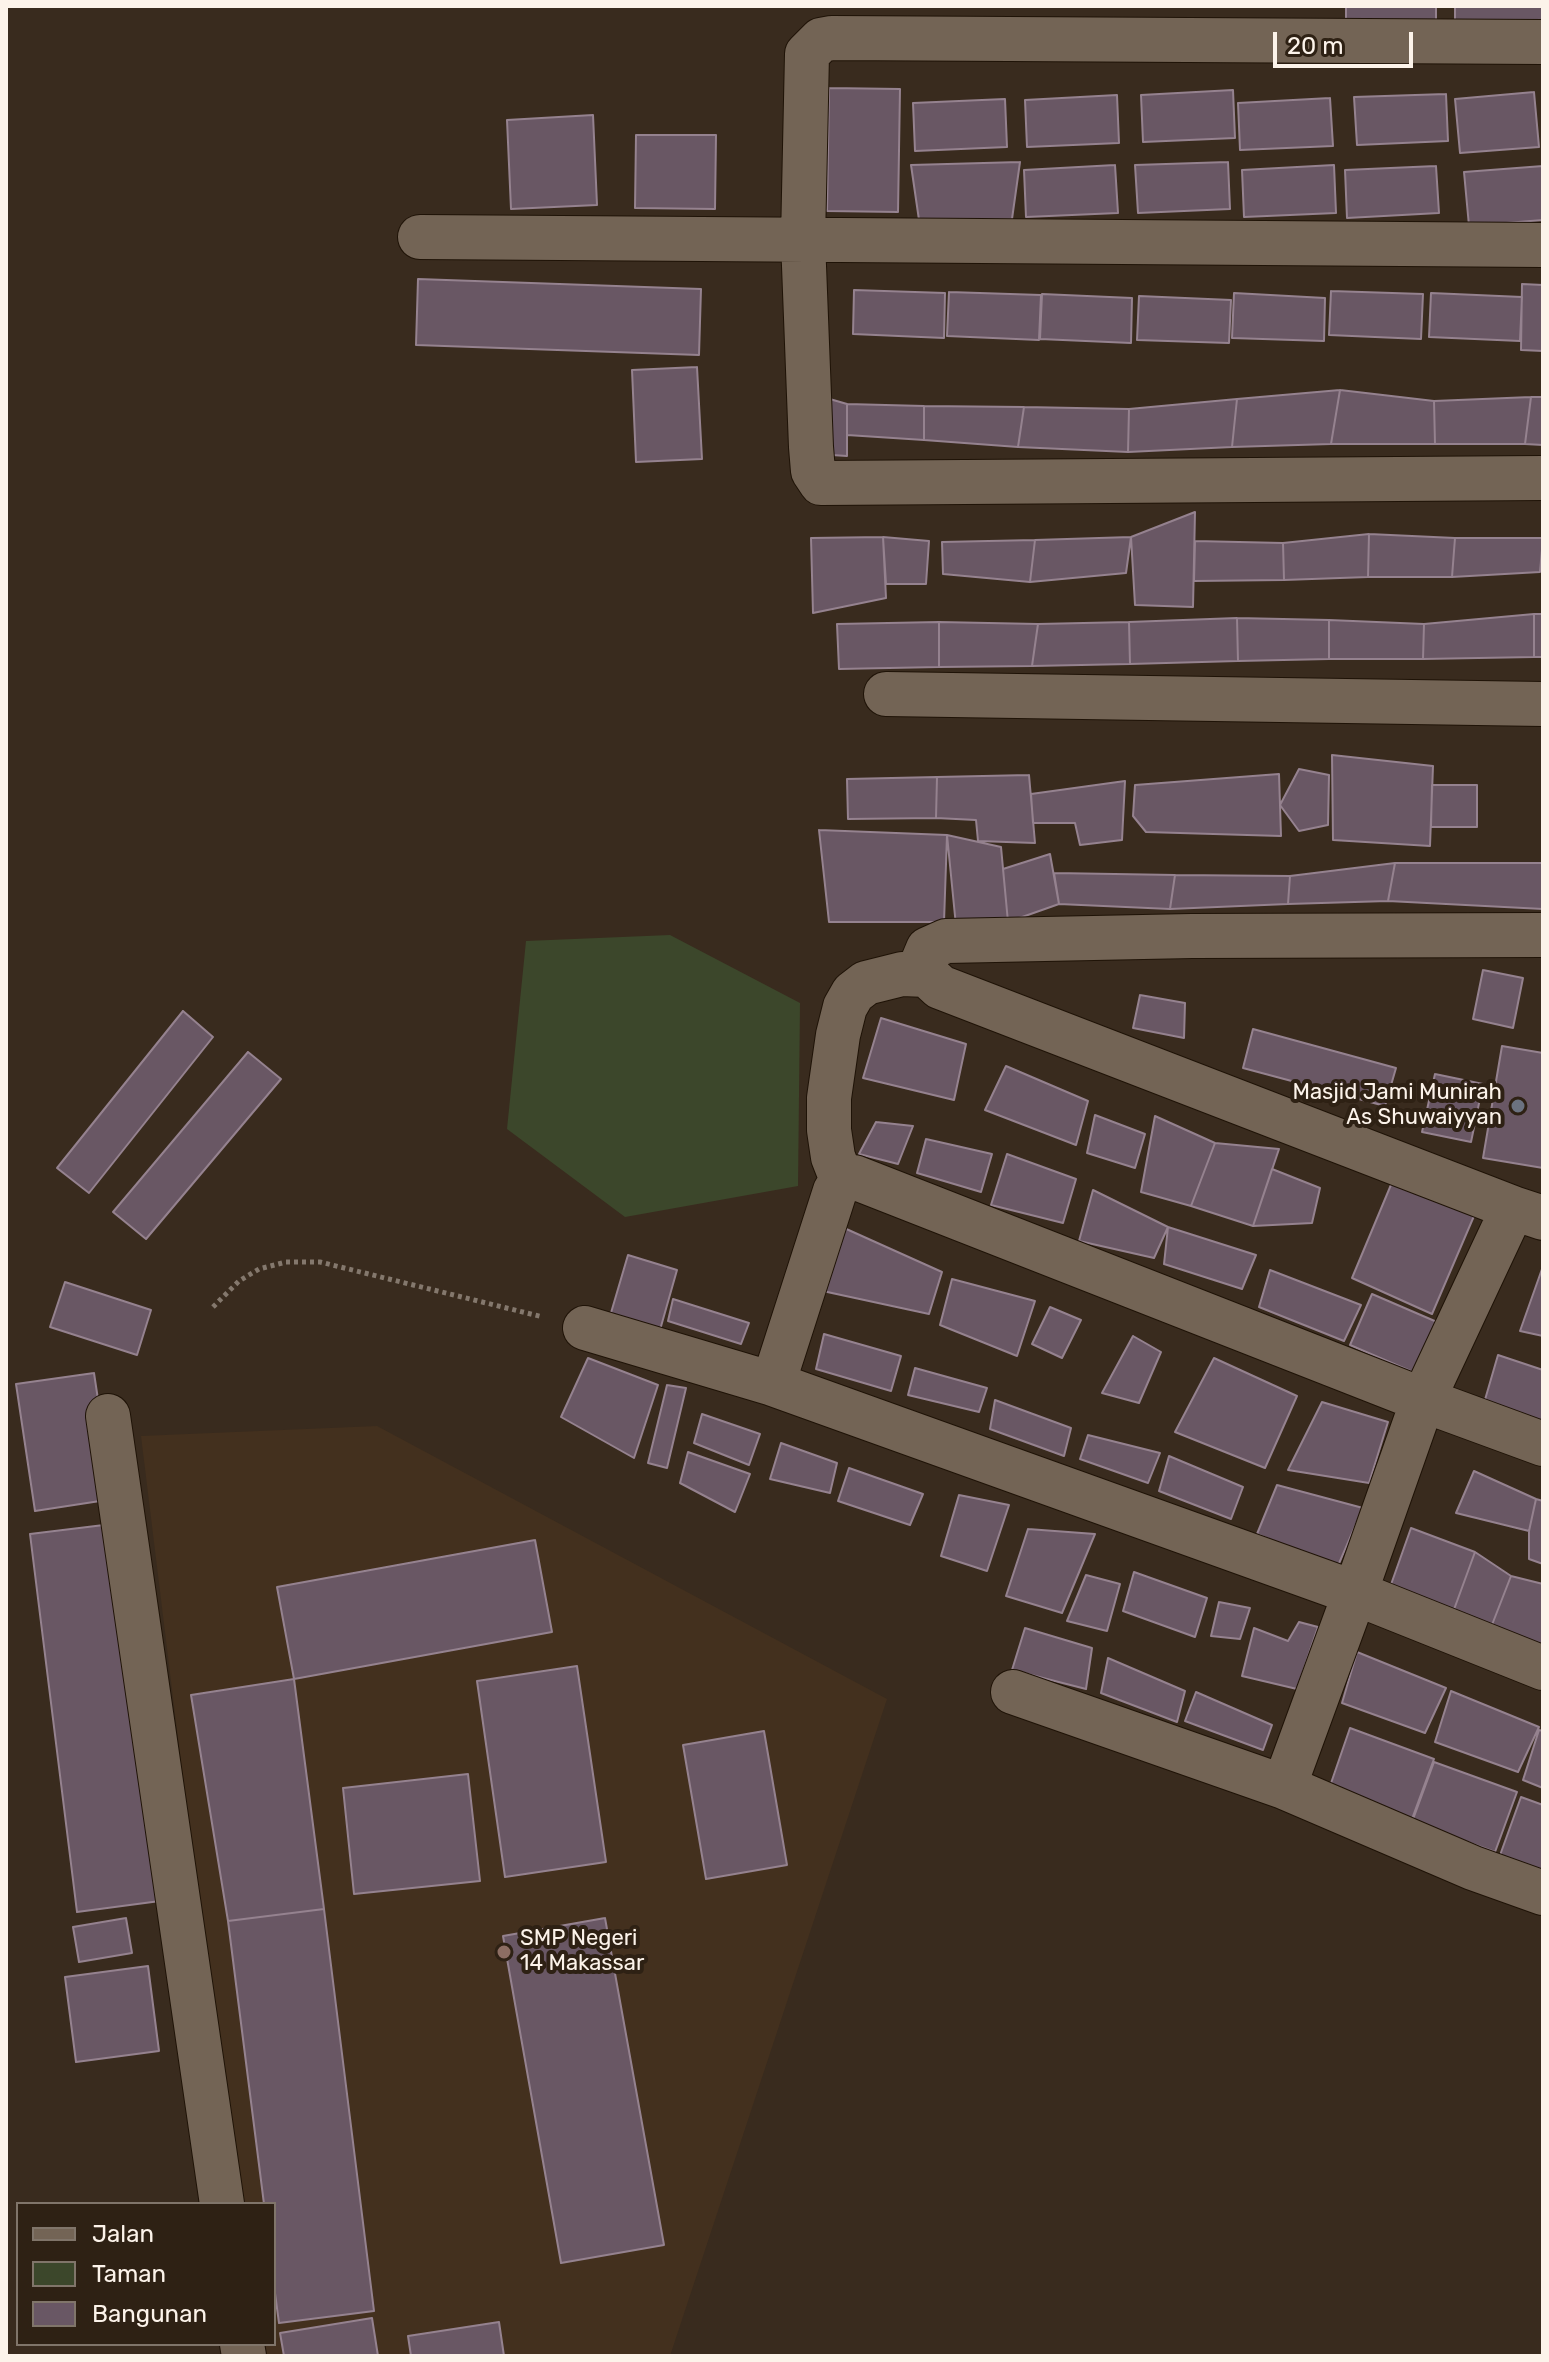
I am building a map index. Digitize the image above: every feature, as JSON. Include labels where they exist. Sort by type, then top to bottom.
[{"type":"street","points":[[1543,42],[821,40],[807,54],[803,240],[811,447],[813,471],[821,483],[1543,478]]},
{"type":"street","points":[[420,237],[1543,245]]},
{"type":"street","points":[[886,694],[1543,704]]},
{"type":"street","points":[[1284,1787],[1423,1400],[1528,1213],[940,987],[927,975],[923,961],[928,949],[946,941],[1192,936],[1543,935]]},
{"type":"street","points":[[842,1180],[833,1157],[829,1098],[845,1007],[853,993],[866,983],[902,974],[927,975]]},
{"type":"street","points":[[773,1384],[835,1191],[842,1180],[854,1177],[1543,1444]]},
{"type":"street","points":[[585,1328],[773,1384],[1355,1593],[1543,1668]]},
{"type":"street","points":[[108,1416],[222,2202]]},
{"type":"street","points":[[1013,1692],[1284,1787],[1473,1868],[1543,1893]]},
{"type":"path","points":[[213,1307],[239,1281],[259,1269],[286,1262],[320,1262],[585,1328]]},
{"type":"shaded area","name":"SMP Negeri 14 Makassar","points":[[377,1426],[887,1699],[670,2356],[253,2356],[252,2346],[276,2346],[276,2202],[235,2202],[141,1436]]},
{"type":"green space","points":[[670,935],[800,1003],[798,1186],[625,1217],[507,1129],[526,941]]},
{"type":"building","points":[[1346,6],[1436,6],[1436,28],[1346,28]]},
{"type":"building","points":[[1455,6],[1543,6],[1543,25],[1455,25]]},
{"type":"building","points":[[829,88],[900,89],[898,212],[827,211]]},
{"type":"building","points":[[1233,90],[1235,138],[1143,142],[1141,95]]},
{"type":"building","points":[[1534,92],[1539,147],[1460,153],[1455,99]]},
{"type":"building","points":[[1446,94],[1448,141],[1357,145],[1354,97]]},
{"type":"building","points":[[1117,95],[1119,143],[1027,147],[1025,100]]},
{"type":"building","points":[[1330,98],[1333,146],[1240,150],[1238,103]]},
{"type":"building","points":[[1005,99],[1007,147],[915,151],[913,103]]},
{"type":"building","points":[[593,115],[597,205],[511,209],[507,120]]},
{"type":"building","points":[[636,135],[716,135],[715,209],[635,208]]},
{"type":"building","points":[[1020,162],[1012,219],[919,220],[911,165]]},
{"type":"building","points":[[1228,162],[1230,209],[1138,213],[1135,165]]},
{"type":"building","points":[[1115,165],[1118,213],[1026,217],[1024,170]]},
{"type":"building","points":[[1334,165],[1336,213],[1244,217],[1242,170]]},
{"type":"building","points":[[1436,166],[1439,213],[1347,218],[1345,170]]},
{"type":"building","points":[[1543,166],[1543,220],[1469,226],[1464,172]]},
{"type":"building","points":[[418,279],[701,289],[699,355],[416,345]]},
{"type":"building","points":[[1522,284],[1543,285],[1543,351],[1521,350]]},
{"type":"building","points":[[854,290],[945,293],[944,338],[853,334]]},
{"type":"building","points":[[1331,291],[1423,294],[1421,339],[1329,335]]},
{"type":"building","points":[[949,292],[1041,295],[1039,340],[947,336]]},
{"type":"building","points":[[1234,293],[1325,298],[1324,341],[1232,338]]},
{"type":"building","points":[[1431,293],[1522,297],[1520,341],[1429,337]]},
{"type":"building","points":[[1042,294],[1132,298],[1131,343],[1040,339]]},
{"type":"building","points":[[1139,296],[1231,300],[1229,343],[1137,340]]},
{"type":"building","points":[[697,367],[702,459],[636,462],[632,370]]},
{"type":"building","points":[[1340,390],[1331,444],[1232,447],[1237,399]]},
{"type":"building","points":[[1340,390],[1434,401],[1435,444],[1331,444]]},
{"type":"building","points":[[816,395],[847,404],[847,456],[816,454]]},
{"type":"building","points":[[1531,397],[1525,444],[1435,444],[1434,401]]},
{"type":"building","points":[[1531,397],[1543,397],[1543,445],[1525,444]]},
{"type":"building","points":[[1237,399],[1232,447],[1128,452],[1129,409]]},
{"type":"building","points":[[847,404],[924,406],[924,440],[847,435]]},
{"type":"building","points":[[924,406],[1024,407],[1018,447],[924,440]]},
{"type":"building","points":[[1024,407],[1129,409],[1128,452],[1018,447]]},
{"type":"building","points":[[1195,512],[1193,607],[1135,605],[1131,537]]},
{"type":"building","points":[[1369,534],[1368,577],[1284,580],[1283,543]]},
{"type":"building","points":[[1369,534],[1455,538],[1452,577],[1368,577]]},
{"type":"building","points":[[883,537],[886,598],[813,613],[811,538]]},
{"type":"building","points":[[883,537],[929,541],[926,584],[886,584]]},
{"type":"building","points":[[1131,537],[1126,573],[1030,582],[1035,540]]},
{"type":"building","points":[[1455,538],[1543,538],[1540,572],[1452,577]]},
{"type":"building","points":[[1035,540],[1030,582],[943,574],[942,542]]},
{"type":"building","points":[[1195,541],[1283,543],[1284,580],[1194,581]]},
{"type":"building","points":[[1534,614],[1534,657],[1423,659],[1424,624]]},
{"type":"building","points":[[1534,614],[1543,614],[1543,657],[1534,657]]},
{"type":"building","points":[[1237,618],[1238,661],[1130,664],[1129,622]]},
{"type":"building","points":[[1237,618],[1329,620],[1329,659],[1238,661]]},
{"type":"building","points":[[1329,620],[1424,624],[1423,659],[1329,659]]},
{"type":"building","points":[[939,622],[939,667],[839,669],[837,624]]},
{"type":"building","points":[[939,622],[1038,624],[1032,666],[939,667]]},
{"type":"building","points":[[1129,622],[1130,664],[1032,666],[1038,624]]},
{"type":"building","points":[[1332,755],[1433,766],[1430,846],[1333,840]]},
{"type":"building","points":[[1299,769],[1329,775],[1328,825],[1299,831],[1280,805]]},
{"type":"building","points":[[1279,774],[1281,836],[1146,832],[1133,816],[1135,785]]},
{"type":"building","points":[[1029,775],[1035,843],[978,841],[976,820],[936,818],[937,777]]},
{"type":"building","points":[[937,777],[936,818],[848,819],[847,779]]},
{"type":"building","points":[[1125,781],[1122,840],[1080,845],[1075,823],[1033,823],[1031,794]]},
{"type":"building","points":[[1432,785],[1477,785],[1477,827],[1431,827]]},
{"type":"building","points":[[819,830],[947,835],[944,922],[829,922]]},
{"type":"building","points":[[947,835],[1001,847],[1008,922],[956,926]]},
{"type":"building","points":[[1050,854],[1059,904],[1008,922],[1003,869]]},
{"type":"building","points":[[1395,863],[1388,901],[1288,904],[1290,876]]},
{"type":"building","points":[[1395,863],[1543,863],[1543,909],[1388,901]]},
{"type":"building","points":[[1054,873],[1175,875],[1170,909],[1059,904]]},
{"type":"building","points":[[1175,875],[1290,876],[1288,904],[1170,909]]},
{"type":"building","points":[[1483,970],[1523,978],[1513,1028],[1473,1019]]},
{"type":"building","points":[[1140,995],[1185,1003],[1184,1038],[1133,1028]]},
{"type":"building","points":[[183,1011],[213,1037],[89,1193],[57,1168]]},
{"type":"building","points":[[881,1018],[966,1044],[954,1100],[863,1078]]},
{"type":"building","points":[[1253,1029],[1396,1068],[1385,1106],[1243,1068]]},
{"type":"building","name":"Masjid Jami Munirah As Shuwaiyyan","points":[[1502,1046],[1543,1053],[1543,1168],[1483,1158]]},
{"type":"building","points":[[248,1052],[281,1079],[146,1239],[113,1212]]},
{"type":"building","points":[[1006,1066],[1088,1101],[1076,1145],[985,1110]]},
{"type":"building","points":[[1435,1074],[1483,1084],[1471,1142],[1422,1132]]},
{"type":"building","points":[[1095,1115],[1145,1134],[1135,1168],[1087,1153]]},
{"type":"building","points":[[1155,1116],[1215,1143],[1191,1206],[1141,1192]]},
{"type":"building","points":[[876,1122],[913,1126],[898,1164],[859,1154]]},
{"type":"building","points":[[926,1139],[992,1154],[981,1192],[917,1173]]},
{"type":"building","points":[[1215,1143],[1279,1149],[1253,1226],[1191,1206]]},
{"type":"building","points":[[1007,1154],[1076,1179],[1063,1223],[991,1205]]},
{"type":"building","points":[[1272,1169],[1320,1188],[1312,1223],[1253,1226]]},
{"type":"building","points":[[1393,1180],[1474,1216],[1432,1314],[1352,1278]]},
{"type":"building","points":[[1093,1190],[1168,1227],[1154,1258],[1079,1241]]},
{"type":"building","points":[[833,1223],[942,1272],[929,1314],[818,1290]]},
{"type":"building","points":[[1168,1227],[1256,1255],[1242,1289],[1164,1264]]},
{"type":"building","points":[[628,1255],[677,1270],[658,1337],[608,1323]]},
{"type":"building","points":[[1270,1270],[1361,1305],[1344,1341],[1259,1307]]},
{"type":"building","points":[[1543,1270],[1543,1336],[1520,1331]]},
{"type":"building","points":[[952,1279],[1035,1301],[1017,1356],[940,1325]]},
{"type":"building","points":[[65,1282],[151,1310],[137,1355],[50,1327]]},
{"type":"building","points":[[1372,1294],[1437,1322],[1415,1373],[1350,1345]]},
{"type":"building","points":[[673,1299],[749,1323],[741,1344],[668,1321]]},
{"type":"building","points":[[1050,1307],[1081,1320],[1062,1358],[1032,1344]]},
{"type":"building","points":[[824,1334],[901,1356],[891,1391],[816,1369]]},
{"type":"building","points":[[1133,1336],[1161,1352],[1139,1403],[1102,1393]]},
{"type":"building","points":[[1498,1355],[1543,1370],[1543,1433],[1482,1410]]},
{"type":"building","points":[[588,1358],[658,1385],[634,1458],[561,1417]]},
{"type":"building","points":[[1214,1358],[1297,1396],[1265,1468],[1175,1432]]},
{"type":"building","points":[[915,1368],[987,1388],[979,1412],[908,1395]]},
{"type":"building","points":[[94,1373],[113,1499],[35,1511],[16,1384]]},
{"type":"building","points":[[667,1385],[686,1388],[667,1468],[648,1463]]},
{"type":"building","points":[[995,1400],[1071,1428],[1064,1456],[990,1429]]},
{"type":"building","points":[[1322,1402],[1388,1422],[1369,1483],[1288,1470]]},
{"type":"building","points":[[702,1414],[760,1434],[749,1465],[694,1443]]},
{"type":"building","points":[[1088,1435],[1160,1453],[1148,1483],[1080,1459]]},
{"type":"building","points":[[781,1443],[837,1463],[830,1493],[770,1479]]},
{"type":"building","points":[[688,1452],[750,1474],[735,1512],[680,1483]]},
{"type":"building","points":[[1169,1456],[1243,1487],[1231,1519],[1159,1491]]},
{"type":"building","points":[[849,1468],[923,1494],[910,1525],[838,1501]]},
{"type":"building","points":[[1474,1471],[1536,1499],[1529,1531],[1456,1513]]},
{"type":"building","points":[[1277,1485],[1363,1508],[1337,1568],[1257,1534]]},
{"type":"building","points":[[959,1495],[1009,1505],[987,1571],[941,1556]]},
{"type":"building","points":[[1536,1499],[1543,1501],[1543,1564],[1529,1559],[1529,1531]]},
{"type":"building","points":[[112,1524],[160,1901],[77,1912],[30,1534]]},
{"type":"building","points":[[1411,1528],[1475,1552],[1452,1615],[1388,1593]]},
{"type":"building","points":[[1028,1529],[1095,1534],[1062,1613],[1006,1596]]},
{"type":"building","points":[[535,1540],[552,1632],[294,1679],[277,1587]]},
{"type":"building","points":[[1475,1552],[1511,1576],[1490,1630],[1452,1615]]},
{"type":"building","points":[[1134,1572],[1207,1598],[1195,1637],[1123,1611]]},
{"type":"building","points":[[1086,1575],[1120,1584],[1107,1631],[1067,1621]]},
{"type":"building","points":[[1511,1576],[1543,1584],[1543,1645],[1490,1630]]},
{"type":"building","points":[[1219,1602],[1250,1608],[1240,1639],[1211,1636]]},
{"type":"building","points":[[1299,1622],[1318,1627],[1297,1689],[1242,1676],[1254,1628],[1288,1641]]},
{"type":"building","points":[[1025,1628],[1092,1648],[1086,1689],[1012,1670]]},
{"type":"building","points":[[1357,1652],[1446,1688],[1425,1733],[1342,1703]]},
{"type":"building","points":[[1108,1658],[1185,1691],[1177,1722],[1101,1693]]},
{"type":"building","points":[[577,1666],[606,1862],[505,1877],[477,1681]]},
{"type":"building","points":[[294,1679],[324,1909],[228,1921],[191,1695]]},
{"type":"building","points":[[1451,1691],[1539,1727],[1518,1772],[1435,1742]]},
{"type":"building","points":[[1196,1692],[1272,1725],[1263,1750],[1185,1721]]},
{"type":"building","points":[[1350,1728],[1434,1759],[1412,1819],[1329,1789]]},
{"type":"building","points":[[1539,1730],[1543,1731],[1543,1788],[1523,1780]]},
{"type":"building","points":[[764,1731],[787,1865],[706,1879],[683,1745]]},
{"type":"building","points":[[1434,1762],[1517,1792],[1495,1852],[1412,1822]]},
{"type":"building","points":[[468,1774],[480,1881],[354,1894],[343,1788]]},
{"type":"building","points":[[1521,1797],[1543,1805],[1543,1874],[1499,1858]]},
{"type":"building","points":[[324,1909],[374,2311],[279,2323],[276,2301],[276,2202],[264,2202],[228,1921]]},
{"type":"building","points":[[126,1918],[132,1953],[79,1962],[73,1927]]},
{"type":"building","points":[[605,1918],[664,2245],[561,2263],[503,1936]]},
{"type":"building","points":[[148,1966],[159,2051],[76,2062],[65,1977]]},
{"type":"building","points":[[372,2318],[378,2356],[284,2356],[280,2333]]},
{"type":"building","points":[[499,2322],[504,2356],[411,2356],[408,2336]]},
{"type":"place","name":"Masjid Jami Munirah As Shuwaiyyan","points":[[1518,1106]]},
{"type":"place","name":"SMP Negeri 14 Makassar","points":[[504,1952]]}]
